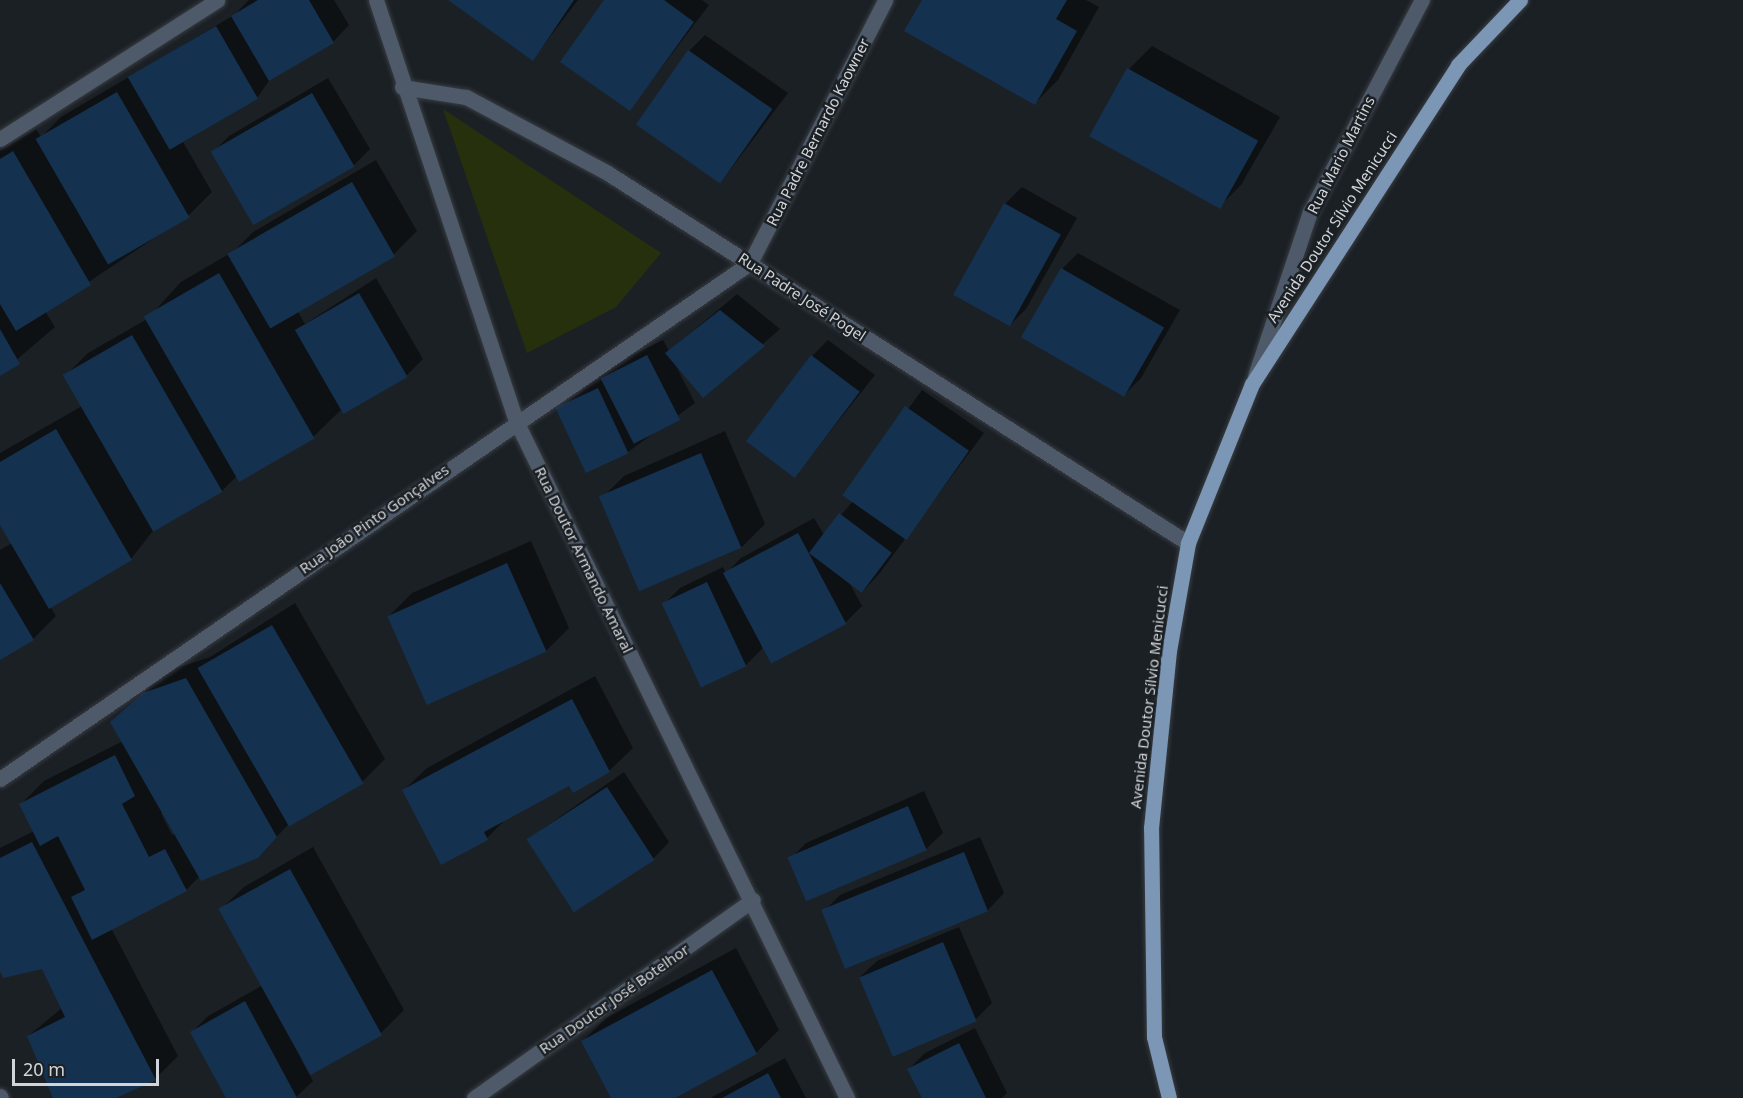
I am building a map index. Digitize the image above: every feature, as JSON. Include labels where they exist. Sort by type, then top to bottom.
[{"type":"main road","name":"Avenida Doutor Sílvio Menicucci","points":[[1170,1098],[1154,1037],[1151,828],[1169,651],[1188,543],[1252,384],[1458,65],[1520,0]]},
{"type":"street","points":[[0,139],[217,0]]},
{"type":"street","name":"Rua Doutor Armando Amaral","points":[[376,0],[402,87],[516,421],[753,900],[847,1098]]},
{"type":"street","name":"Rua Padre Bernardo Kaowner","points":[[750,263],[885,0]]},
{"type":"street","name":"Rua Mario Martins","points":[[1252,384],[1310,212],[1422,0]]},
{"type":"street","name":"Rua Padre José Pogel","points":[[402,87],[466,97],[606,172],[1188,543]]},
{"type":"street","name":"Rua João Pinto Gonçalves","points":[[0,779],[516,421],[750,263]]},
{"type":"street","name":"Rua Doutor José Botelhor","points":[[474,1098],[753,900]]},
{"type":"green space","points":[[443,109],[661,253],[616,307],[527,353]]},
{"type":"building","points":[[258,0],[309,0],[334,43],[269,81],[231,16]]},
{"type":"building","points":[[448,0],[574,0],[533,61]]},
{"type":"building","points":[[604,0],[664,0],[694,22],[630,111],[560,62]]},
{"type":"building","points":[[922,0],[1067,0],[1056,19],[1077,31],[1035,105],[904,31]]},
{"type":"building","points":[[216,26],[258,99],[170,150],[128,77]]},
{"type":"building","points":[[688,50],[772,109],[720,184],[636,125]]},
{"type":"building","points":[[1127,68],[1258,141],[1220,209],[1089,136]]},
{"type":"building","points":[[117,92],[190,218],[108,265],[36,139]]},
{"type":"building","points":[[312,93],[354,167],[253,225],[211,152]]},
{"type":"building","points":[[13,151],[91,285],[16,331],[0,304],[0,159]]},
{"type":"building","points":[[352,182],[395,256],[270,328],[227,254]]},
{"type":"building","points":[[1004,203],[1061,235],[1010,326],[953,295]]},
{"type":"building","points":[[1061,268],[1164,328],[1124,397],[1021,337]]},
{"type":"building","points":[[219,273],[314,438],[239,482],[144,316]]},
{"type":"building","points":[[359,293],[408,377],[343,414],[295,330]]},
{"type":"building","points":[[720,310],[765,346],[703,398],[665,353]]},
{"type":"building","points":[[0,329],[20,364],[0,376]]},
{"type":"building","points":[[132,335],[223,492],[153,532],[63,375]]},
{"type":"building","points":[[647,355],[680,420],[634,444],[601,379]]},
{"type":"building","points":[[811,355],[860,392],[795,478],[746,441]]},
{"type":"building","points":[[598,388],[628,453],[586,473],[555,408]]},
{"type":"building","points":[[905,406],[969,451],[906,540],[842,495]]},
{"type":"building","points":[[56,429],[132,560],[49,609],[0,525],[0,462]]},
{"type":"building","points":[[701,453],[741,548],[639,591],[599,496]]},
{"type":"building","points":[[839,513],[892,553],[862,593],[809,553]]},
{"type":"building","points":[[798,533],[846,624],[771,664],[723,573]]},
{"type":"building","points":[[507,563],[546,652],[427,705],[387,616]]},
{"type":"building","points":[[707,582],[746,666],[701,687],[662,603]]},
{"type":"building","points":[[0,583],[34,640],[0,660]]},
{"type":"building","points":[[272,625],[364,783],[289,826],[198,668]]},
{"type":"building","points":[[186,678],[277,837],[258,858],[201,881],[110,722],[143,693]]},
{"type":"building","points":[[572,699],[610,772],[573,793],[569,786],[484,832],[488,840],[441,865],[402,790]]},
{"type":"building","points":[[115,755],[135,796],[122,804],[149,857],[165,849],[187,891],[92,940],[71,897],[85,890],[58,836],[40,846],[19,804]]},
{"type":"building","points":[[607,787],[654,860],[574,912],[526,839]]},
{"type":"building","points":[[908,806],[927,850],[806,901],[787,857]]},
{"type":"building","points":[[32,842],[156,1080],[116,1098],[53,1098],[27,1036],[65,1017],[42,969],[3,978],[0,971],[0,858]]},
{"type":"building","points":[[964,852],[988,911],[845,969],[821,910]]},
{"type":"building","points":[[290,869],[382,1035],[310,1075],[218,909]]},
{"type":"building","points":[[943,942],[977,1021],[893,1057],[859,978]]},
{"type":"building","points":[[712,970],[757,1054],[675,1098],[611,1098],[581,1041]]},
{"type":"building","points":[[245,1001],[297,1098],[226,1098],[190,1032]]},
{"type":"building","points":[[959,1043],[986,1098],[922,1098],[907,1069]]},
{"type":"building","points":[[768,1073],[781,1098],[722,1098]]}]
